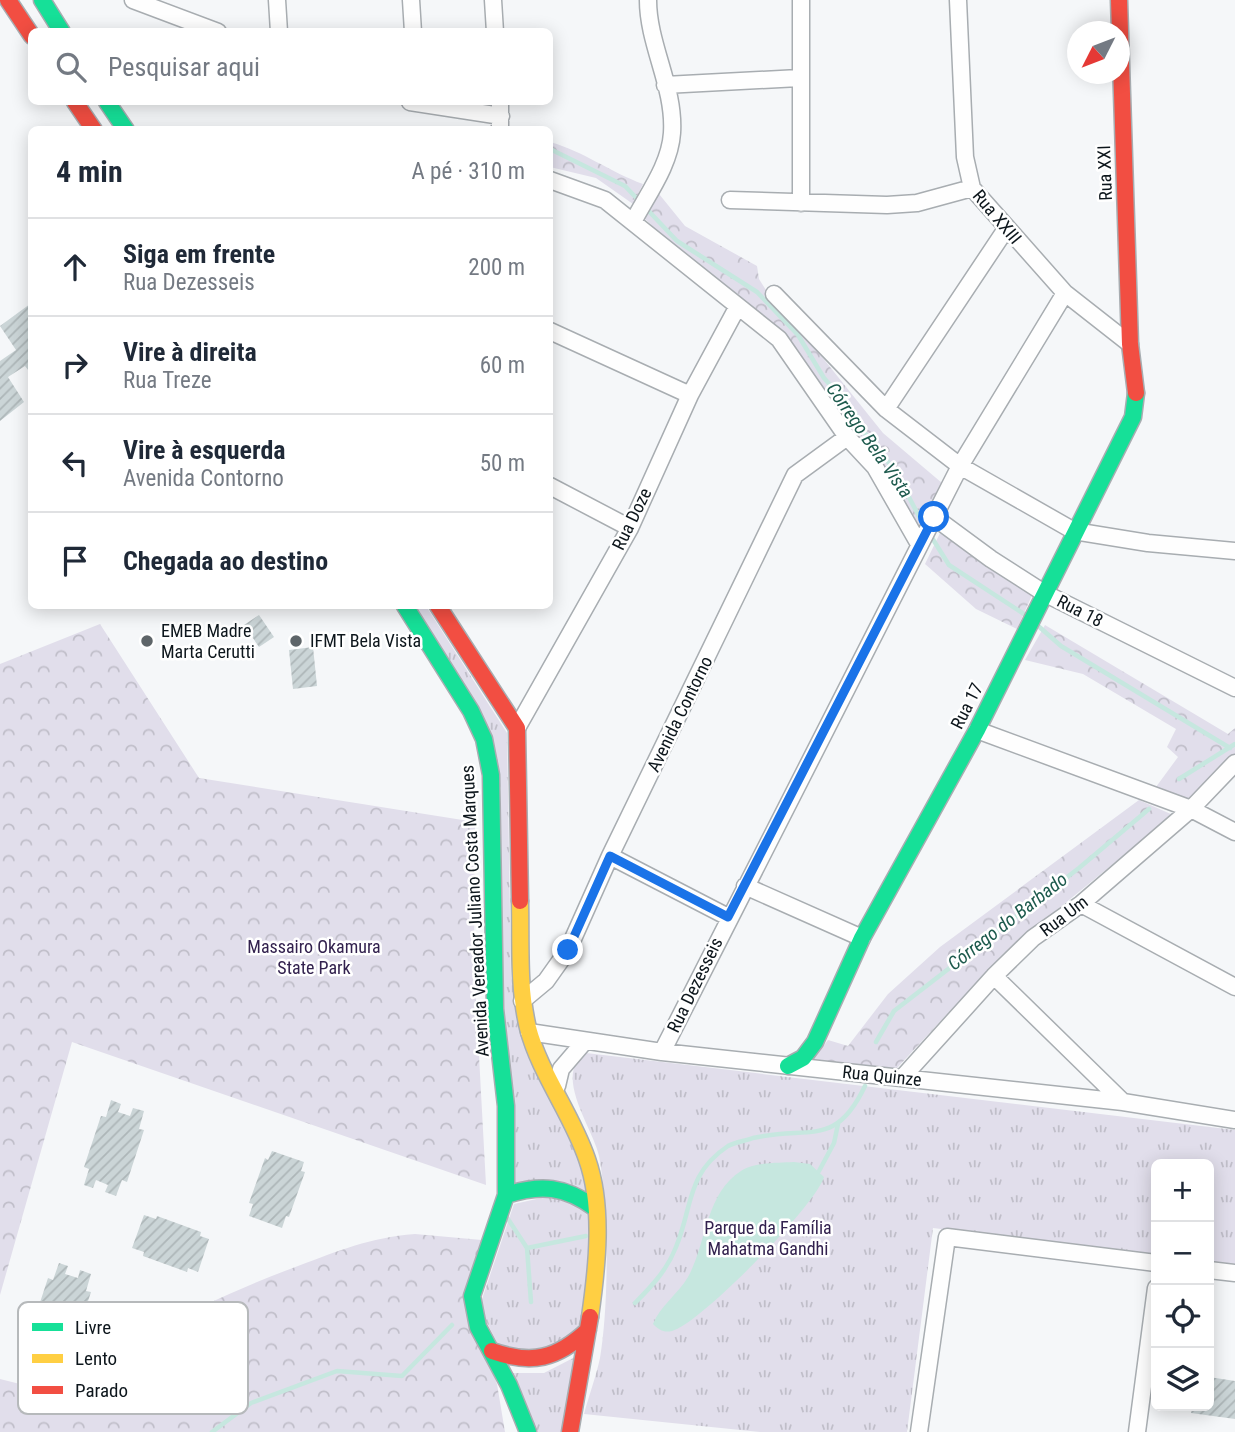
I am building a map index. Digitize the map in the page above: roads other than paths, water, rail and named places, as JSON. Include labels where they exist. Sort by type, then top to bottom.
[{"type":"main road","points":[[8,0],[28,30]]},
{"type":"main road","points":[[42,0],[60,28]]},
{"type":"main road","name":"Rua XXI","points":[[1118,0],[1130,344]]},
{"type":"main road","points":[[77,105],[91,126]]},
{"type":"main road","points":[[109,105],[122,126]]},
{"type":"main road","name":"Rua 17","points":[[788,1066],[803,1058],[815,1042],[862,938],[977,730],[1133,417],[1136,390],[1130,344]]},
{"type":"main road","name":"Avenida Vereador Juliano Costa Marques","points":[[407,609],[471,711],[484,739],[491,775],[495,1009],[506,1106],[506,1195]]},
{"type":"main road","points":[[440,609],[517,728],[522,1001],[529,1031],[588,1160],[595,1208],[594,1279],[570,1432]]},
{"type":"main road","points":[[527,1432],[492,1351],[478,1327],[471,1296],[506,1195],[534,1186],[555,1186],[576,1193],[595,1208]]},
{"type":"main road","points":[[492,1351],[517,1361],[544,1361],[569,1350],[588,1330]]},
{"type":"street","points":[[277,0],[279,28]]},
{"type":"street","points":[[411,0],[413,28]]},
{"type":"street","points":[[493,0],[495,28]]},
{"type":"street","points":[[635,218],[664,164],[672,134],[665,85],[648,23],[648,0]]},
{"type":"street","points":[[801,0],[801,203]]},
{"type":"street","name":"Rua XXIII","points":[[958,0],[965,157],[972,188],[1065,293],[1130,344]]},
{"type":"street","points":[[139,1],[208,28]]},
{"type":"street","points":[[665,85],[799,78]]},
{"type":"street","points":[[427,105],[500,118]]},
{"type":"street","points":[[553,181],[605,200],[635,218],[779,339],[847,437],[874,467],[920,542]]},
{"type":"street","points":[[730,200],[887,205],[917,202],[972,188]]},
{"type":"street","points":[[886,409],[1006,229]]},
{"type":"street","name":"Rua Dezesseis","points":[[662,1052],[728,917],[960,466],[1065,293]]},
{"type":"street","points":[[774,294],[886,409],[960,466],[1074,531],[1148,543],[1235,551]]},
{"type":"street","name":"Rua Doze","points":[[517,728],[630,528],[690,395],[738,306]]},
{"type":"street","points":[[553,332],[690,395]]},
{"type":"street","name":"Avenida Contorno","points":[[522,1001],[546,981],[568,950],[610,856],[792,481],[805,465],[847,437]]},
{"type":"street","points":[[553,488],[630,528]]},
{"type":"street","name":"Rua 18","points":[[933,519],[1044,593],[1235,688]]},
{"type":"street","points":[[977,730],[1191,810],[1235,832]]},
{"type":"street","name":"Rua Um","points":[[902,1078],[994,976],[1033,938],[1081,904],[1191,810],[1235,764]]},
{"type":"street","points":[[610,856],[728,917]]},
{"type":"street","points":[[745,886],[862,938]]},
{"type":"street","points":[[1081,904],[1235,987]]},
{"type":"street","points":[[994,976],[1123,1102]]},
{"type":"street","name":"Rua Quinze","points":[[529,1031],[662,1052],[1123,1102],[1235,1120]]},
{"type":"street","points":[[556,1086],[561,1069],[585,1041]]},
{"type":"street","points":[[919,1432],[947,1237],[1151,1262]]},
{"type":"street","points":[[1214,1271],[1235,1273]]},
{"type":"street","points":[[1138,1432],[1151,1328]]},
{"type":"waterway","name":"Córrego Bela Vista","points":[[553,150],[625,186],[677,241],[757,292],[798,335],[824,378],[855,413],[860,429],[876,444],[899,478],[924,526]]},
{"type":"waterway","name":"Córrego Bela Vista","points":[[929,533],[949,565],[1027,616]]},
{"type":"waterway","name":"Córrego Bela Vista","points":[[1036,624],[1061,646],[1230,748]]},
{"type":"waterway","name":"Córrego do Barbado","points":[[1179,779],[1235,744]]},
{"type":"waterway","name":"Córrego do Barbado","points":[[876,1042],[894,1011],[1079,868],[1149,809]]},
{"type":"waterway","name":"Córrego do Barbado","points":[[635,1303],[668,1263],[676,1247],[698,1179],[714,1157],[728,1146],[753,1138],[819,1131],[831,1127],[843,1119],[854,1106],[865,1086]]},
{"type":"waterway","points":[[819,1171],[834,1143],[838,1124]]},
{"type":"waterway","points":[[508,1219],[527,1248],[586,1236]]},
{"type":"waterway","points":[[527,1248],[531,1302]]},
{"type":"waterway","name":"Córrego do Barbado","points":[[248,1405],[337,1371],[402,1376],[452,1325]]},
{"type":"waterway","name":"Córrego do Barbado","points":[[212,1432],[236,1414]]},
{"type":"place","name":"EMEB Madre Marta Cerutti","points":[[147,641]]},
{"type":"place","name":"IFMT Bela Vista","points":[[296,641]]},
{"type":"park label","name":"Massairo Okamura State Park","points":[[314,957]]},
{"type":"park label","name":"Parque da Família Mahatma Gandhi","points":[[768,1238]]}]
